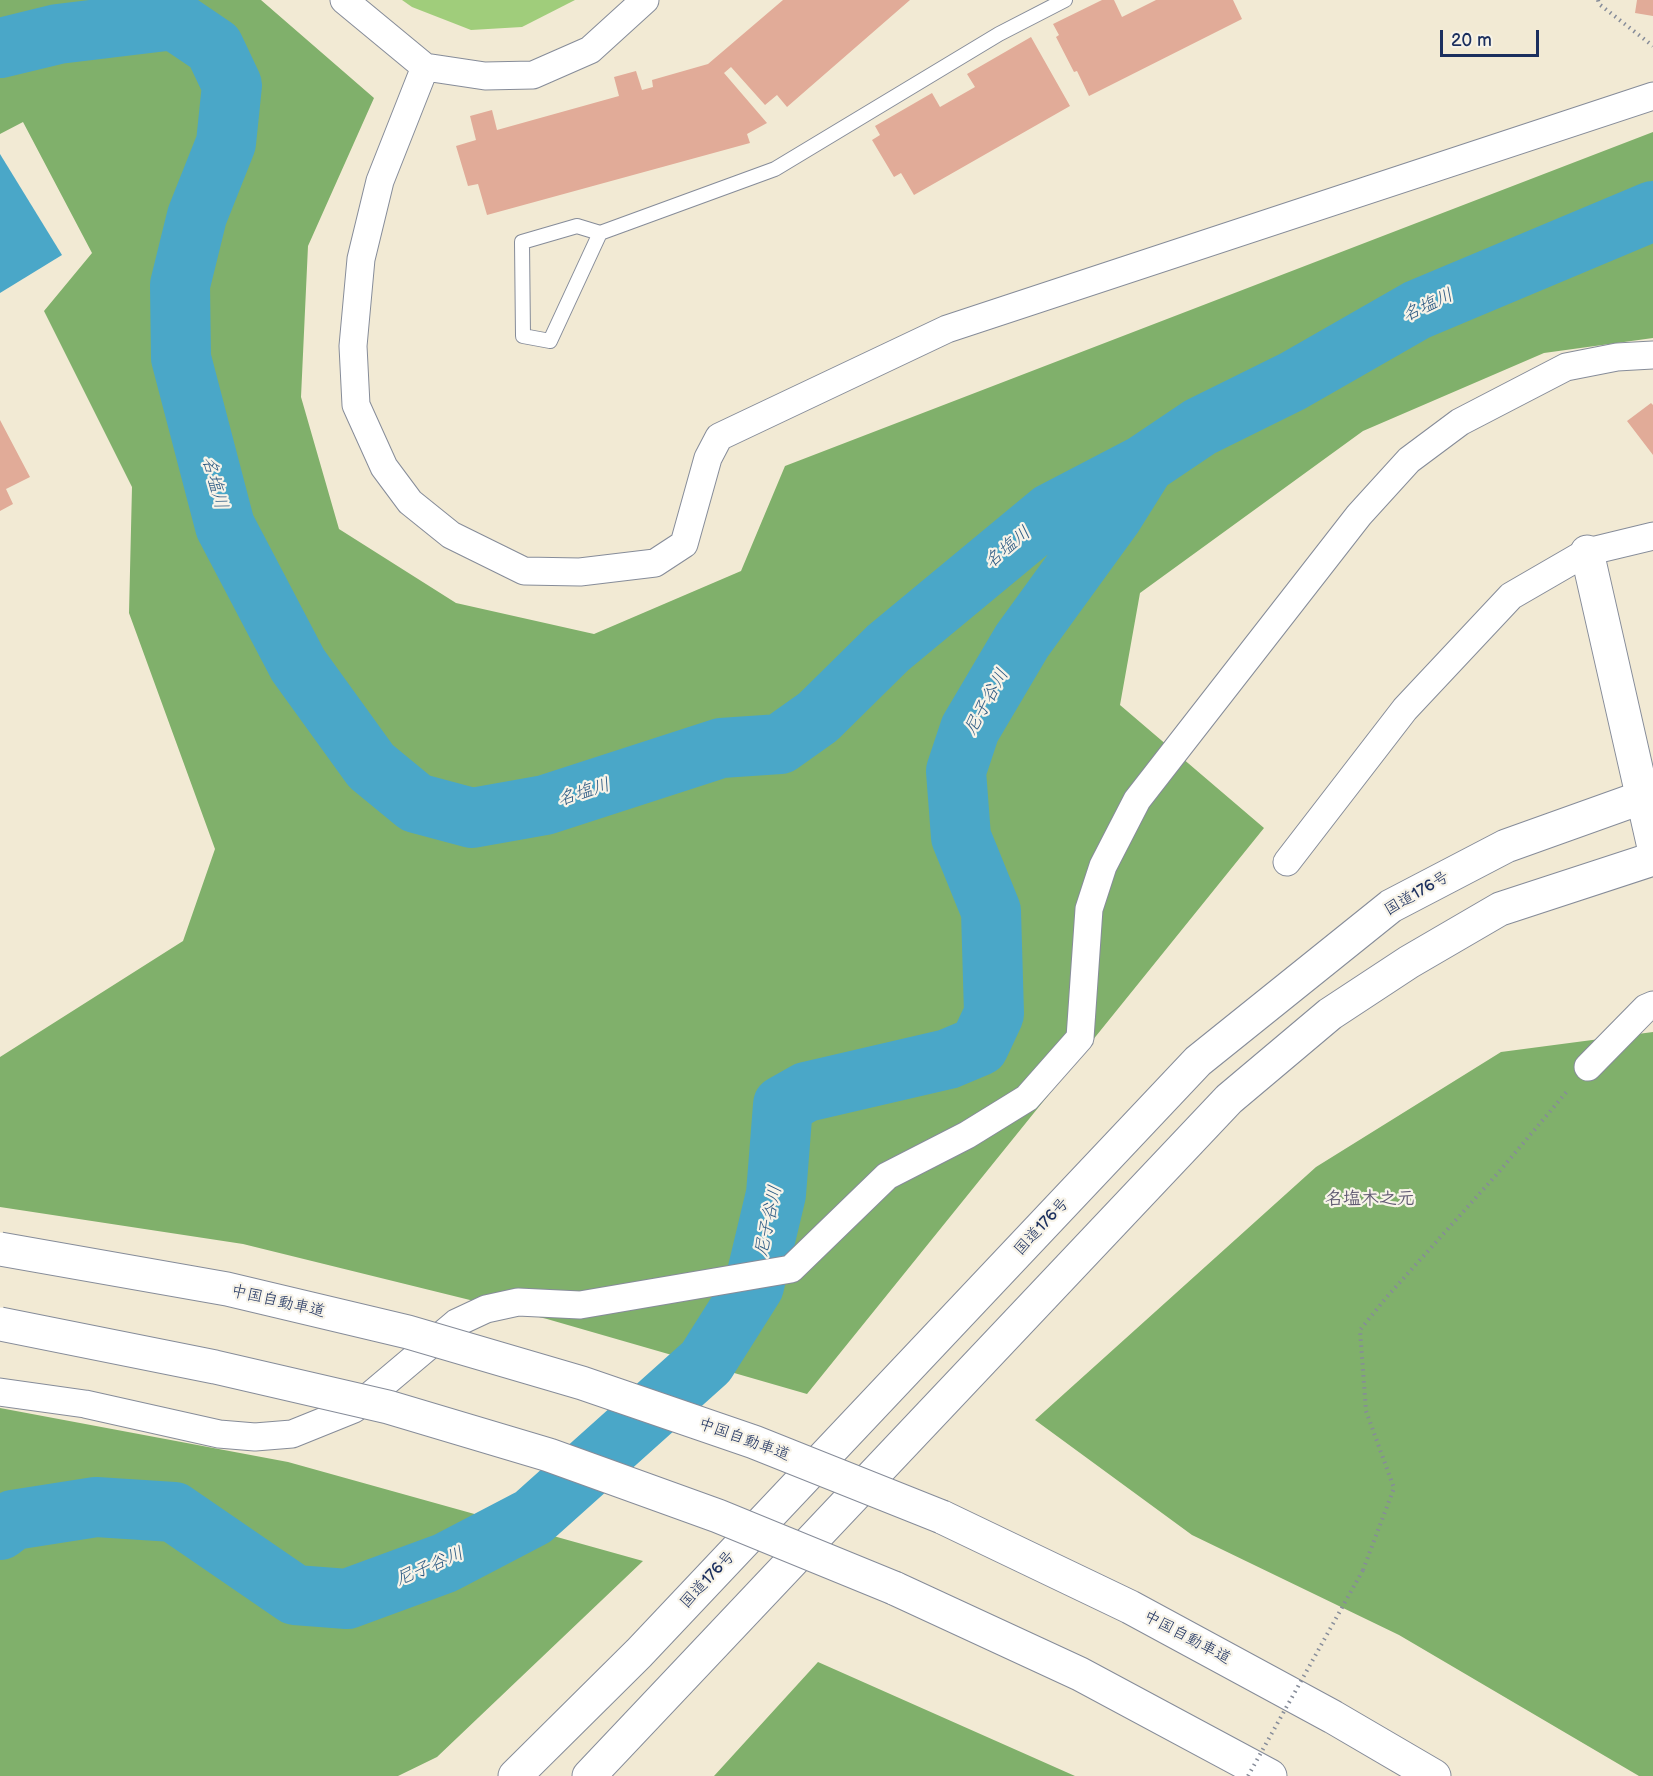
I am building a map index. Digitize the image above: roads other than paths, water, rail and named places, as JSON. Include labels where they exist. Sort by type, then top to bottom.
[{"type":"main road","points":[[1587,552],[1648,796],[1653,843]]},
{"type":"main road","name":"国道176号","points":[[515,1776],[639,1653],[1198,1061],[1391,906],[1506,846],[1648,796]]},
{"type":"main road","points":[[589,1776],[1229,1099],[1330,1014],[1409,962],[1500,909],[1653,859]]},
{"type":"main road","name":"中国自動車道","points":[[0,1249],[227,1289],[408,1332],[582,1383],[754,1442],[942,1517],[1130,1607],[1333,1717],[1434,1776]]},
{"type":"main road","points":[[0,1324],[30,1328],[215,1367],[388,1407],[549,1455],[673,1499],[894,1588],[1080,1674],[1270,1776]]},
{"type":"street","points":[[344,0],[425,66],[485,76],[533,75],[590,50],[645,0]]},
{"type":"street","points":[[425,66],[380,181],[361,259],[353,346],[356,405],[384,467],[410,502],[452,535],[524,571],[580,572],[655,562],[684,544],[708,458],[719,437],[947,328],[1653,96]]},
{"type":"street","points":[[0,1392],[86,1404],[219,1434],[255,1437],[292,1434],[354,1409],[456,1323],[486,1309],[519,1302],[580,1305],[791,1269],[887,1176],[967,1136],[1027,1098],[1080,1038],[1089,909],[1103,866],[1137,800],[1359,515],[1410,460],[1460,422],[1566,367],[1617,357],[1653,355]]},
{"type":"street","points":[[1287,862],[1405,709],[1511,596],[1587,552],[1653,536]]},
{"type":"street","points":[[1588,1067],[1646,1008],[1653,1005]]},
{"type":"lane","points":[[600,234],[550,341],[523,336],[522,242],[577,226],[600,234],[775,169],[999,34],[1065,0]]},
{"type":"water","points":[[0,154],[62,255],[0,293]]},
{"type":"waterway","name":"名塩川","points":[[0,48],[58,34],[174,20],[214,47],[232,85],[226,143],[197,216],[180,285],[181,358],[225,526],[298,665],[371,766],[416,803],[472,818],[545,805],[721,748],[780,744],[818,717],[888,648],[1051,513],[1145,464],[1200,427],[1293,381],[1417,310],[1653,211]]},
{"type":"waterway","name":"尼子谷川","points":[[0,1530],[13,1520],[96,1507],[174,1512],[295,1595],[347,1599],[445,1563],[533,1517],[706,1362],[754,1286],[776,1194],[783,1105],[806,1092],[948,1059],[979,1046],[994,1014],[991,911],[961,837],[956,771],[970,729],[1022,641],[1112,517],[1144,466]]},
{"type":"district","name":"名塩木之元","points":[[1370,1199]]}]
